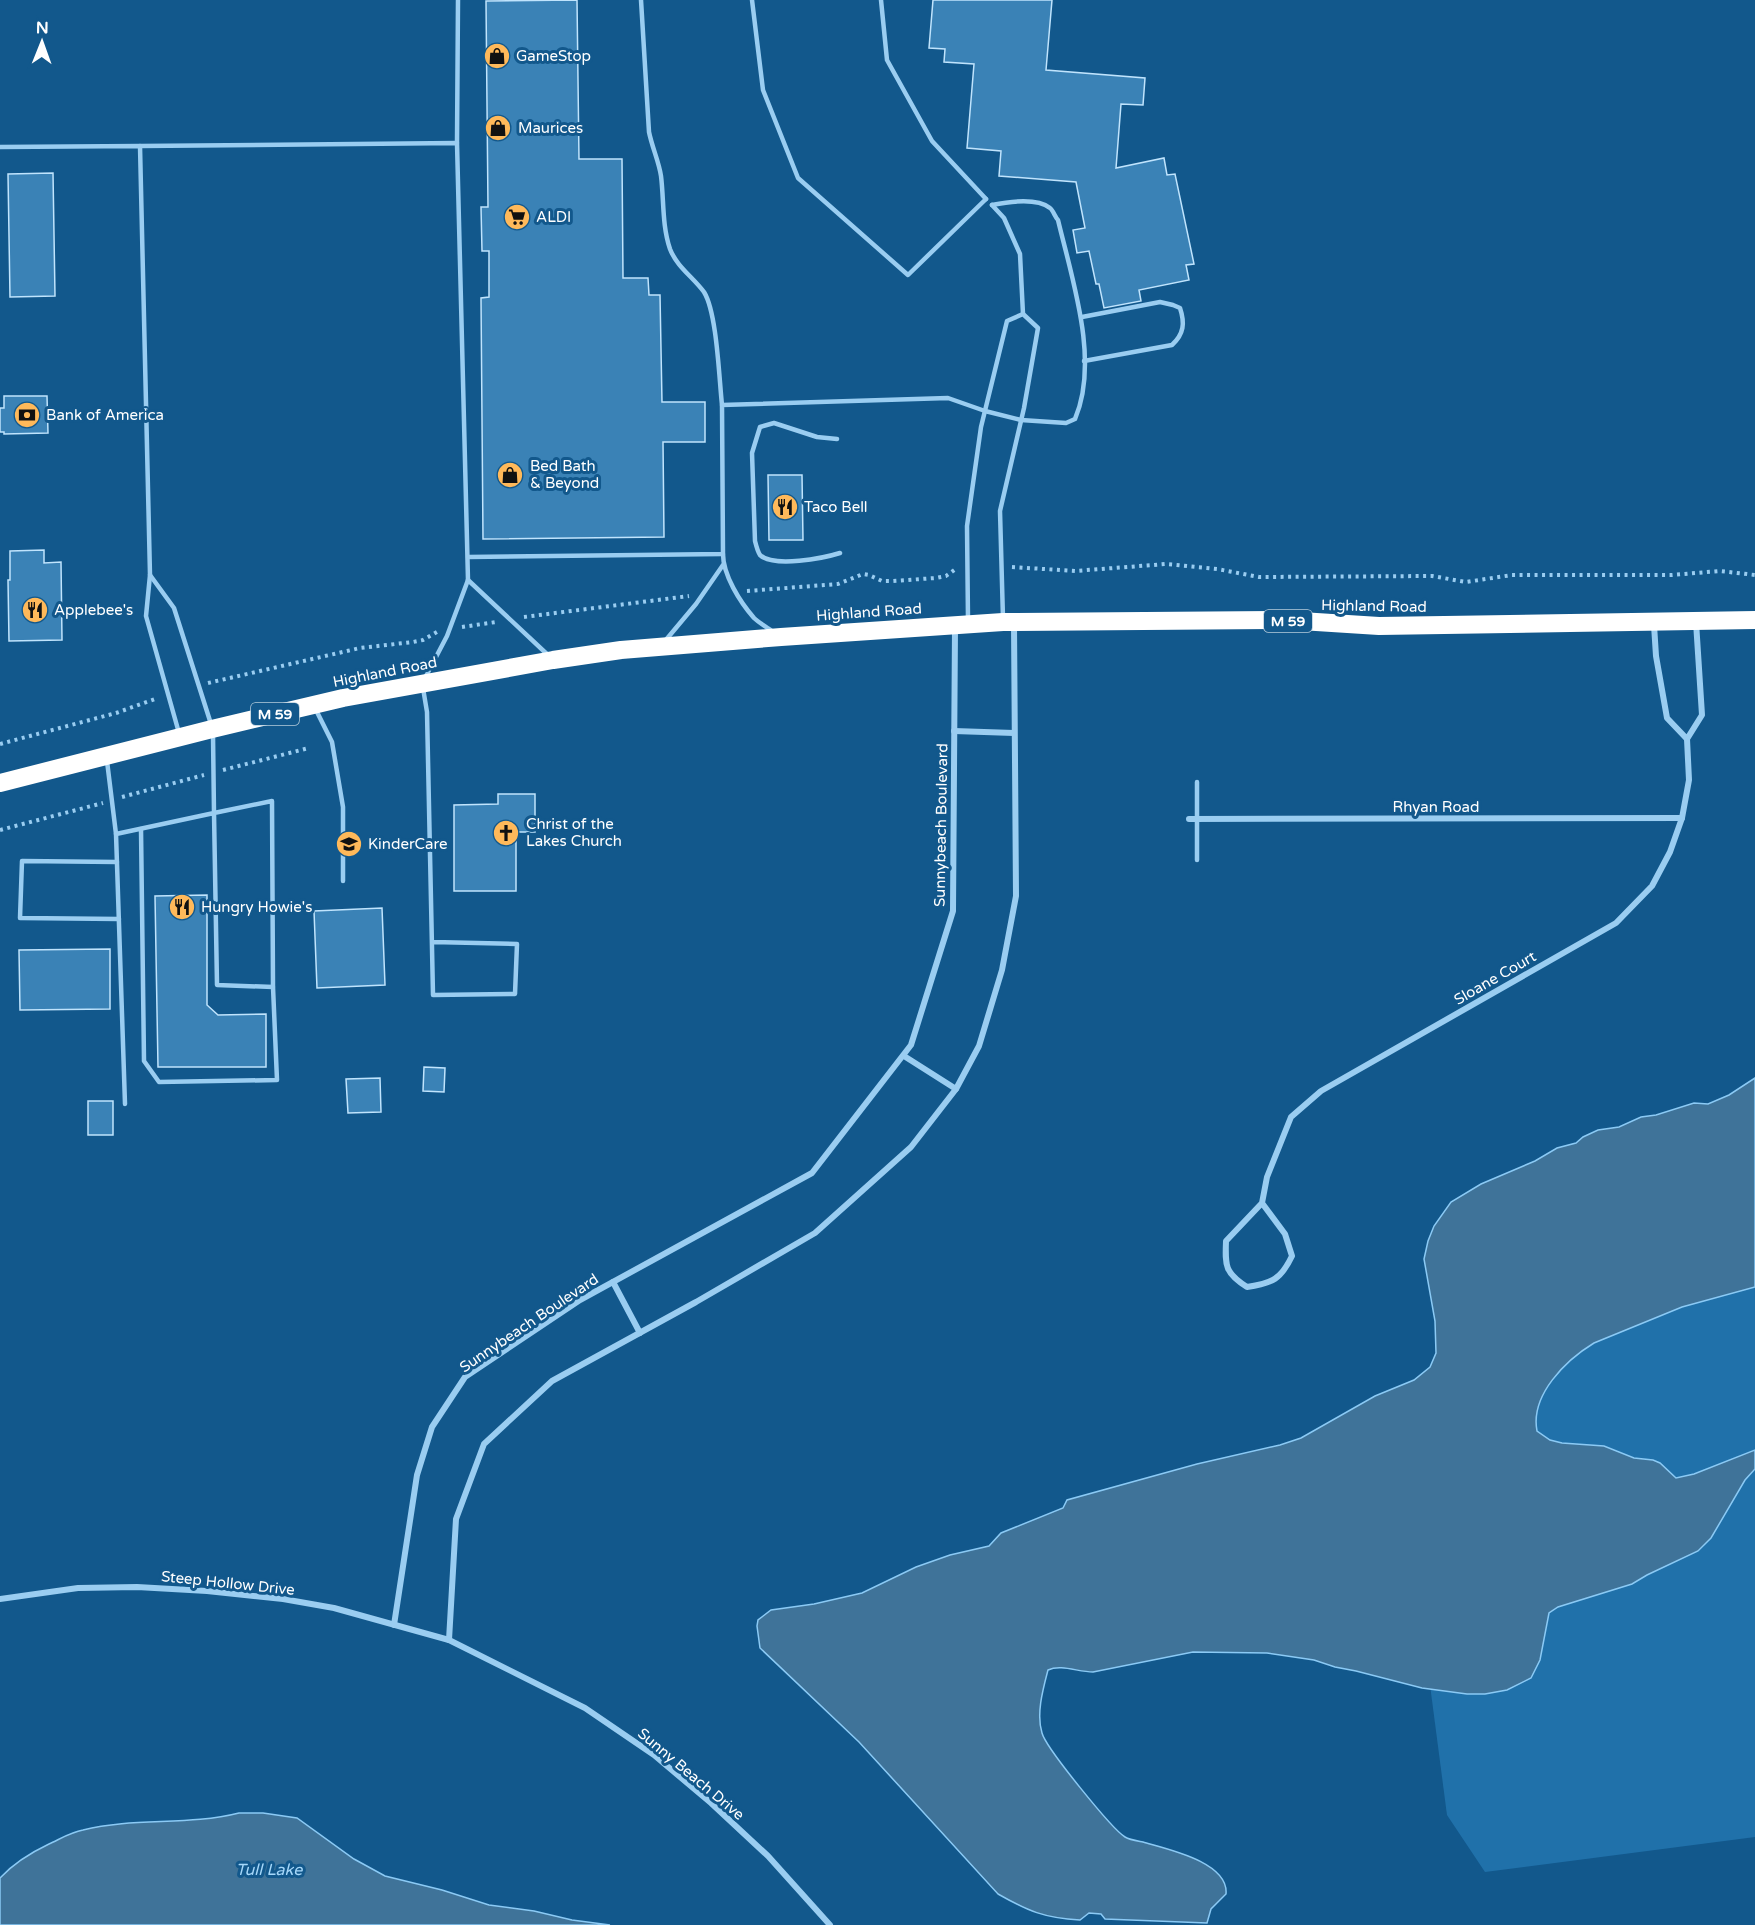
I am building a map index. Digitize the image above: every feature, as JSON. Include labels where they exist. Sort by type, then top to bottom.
[{"type":"highway","name":"Highland Road","points":[[0,783],[313,705],[553,660],[660,647],[1008,622],[1286,620],[1379,626],[1755,620]]},
{"type":"street","points":[[1654,621],[1656,656],[1667,718],[1687,739],[1702,715],[1696,621]]},
{"type":"street","points":[[449,1640],[456,1520],[484,1444],[552,1381],[815,1233],[911,1147],[956,1089],[980,1046],[1002,970],[1016,896],[1014,733],[1008,622]]},
{"type":"street","name":"Sunnybeach Boulevard","points":[[394,1626],[417,1475],[432,1428],[465,1377],[580,1300],[812,1173],[911,1045],[953,911],[954,731],[962,624]]},
{"type":"street","name":"Sunnybeach Boulevard","points":[[954,731],[1014,733]]},
{"type":"street","name":"Sloane Court","points":[[1262,1203],[1267,1177],[1291,1118],[1321,1091],[1616,922],[1652,886],[1670,852],[1682,818],[1689,780],[1687,739]]},
{"type":"street","name":"Rhyan Road","points":[[1189,819],[1682,818]]},
{"type":"street","points":[[904,1056],[956,1089]]},
{"type":"street","points":[[1262,1203],[1285,1234],[1292,1256],[1284,1272],[1265,1284],[1247,1287],[1232,1277],[1225,1263],[1226,1241],[1262,1203]]},
{"type":"street","name":"Sunnybeach Boulevard","points":[[613,1282],[640,1333]]},
{"type":"street","name":"Steep Hollow Drive","points":[[0,1599],[78,1588],[137,1587],[207,1591],[283,1599],[334,1608],[449,1640]]},
{"type":"street","name":"Sunny Beach Drive","points":[[449,1640],[585,1708],[654,1755],[711,1803],[768,1856],[830,1925]]},
{"type":"lane","points":[[433,942],[517,944],[515,994],[434,995],[427,712],[422,684],[450,630],[468,580],[457,142],[458,0]]},
{"type":"lane","points":[[641,0],[649,132],[661,173],[666,232],[670,250],[680,267],[704,293],[712,311],[722,405],[723,565],[754,619],[781,637]]},
{"type":"lane","points":[[752,0],[763,90],[798,178],[908,275],[986,199]]},
{"type":"lane","points":[[881,0],[887,60],[932,141],[1004,219],[1020,254],[1023,314],[1038,328],[1021,420],[1000,511],[1001,567],[1008,622]]},
{"type":"lane","points":[[0,147],[457,142]]},
{"type":"lane","points":[[140,146],[150,574],[146,616],[180,737]]},
{"type":"lane","points":[[722,405],[948,398],[1021,420],[1066,423],[1076,419],[1083,396],[1082,317],[1058,220],[1050,208],[1026,201],[992,205]]},
{"type":"lane","points":[[1082,317],[1160,302],[1173,304],[1180,308],[1184,325],[1179,339],[1172,345],[1084,361]]},
{"type":"lane","points":[[962,624],[968,568],[967,526],[985,411],[1007,321],[1023,314]]},
{"type":"lane","points":[[837,439],[817,437],[774,423],[760,427],[752,453],[755,542],[760,554],[769,560],[784,561],[822,559],[840,553]]},
{"type":"lane","points":[[468,557],[723,554]]},
{"type":"lane","points":[[660,647],[723,565]]},
{"type":"lane","points":[[150,574],[174,608],[212,729],[217,985],[273,987]]},
{"type":"lane","points":[[468,580],[553,660]]},
{"type":"lane","points":[[313,705],[332,742],[343,807],[343,881]]},
{"type":"lane","points":[[106,756],[116,834],[125,1104]]},
{"type":"lane","points":[[1197,782],[1197,860]]},
{"type":"lane","points":[[116,834],[272,801],[273,987],[277,1080],[159,1082],[144,1061],[141,829]]},
{"type":"lane","points":[[117,862],[22,861],[20,918],[119,919]]},
{"type":"path","points":[[1001,567],[1076,571],[1166,564],[1208,568],[1259,577],[1432,576],[1466,582],[1512,575],[1672,575],[1720,571],[1755,574]]},
{"type":"path","points":[[737,592],[837,584],[863,574],[882,581],[936,578],[952,574],[954,568],[968,568]]},
{"type":"path","points":[[199,686],[360,648],[423,640],[433,633],[510,620],[702,595]]},
{"type":"path","points":[[0,744],[116,713],[138,703],[167,695]]},
{"type":"path","points":[[0,830],[309,748]]},
{"type":"shaded area","points":[[1755,1236],[1755,1837],[1485,1872],[1447,1815],[1427,1662],[1544,1330]]},
{"type":"water","points":[[1755,1078],[1755,1287],[1682,1307],[1594,1343],[1572,1359],[1552,1380],[1539,1404],[1536,1418],[1537,1431],[1550,1440],[1604,1446],[1634,1458],[1653,1460],[1660,1463],[1676,1478],[1694,1474],[1755,1450],[1755,1469],[1745,1480],[1711,1538],[1698,1551],[1632,1584],[1558,1607],[1549,1613],[1540,1660],[1531,1678],[1507,1690],[1467,1694],[1422,1688],[1314,1660],[1267,1653],[1193,1652],[1093,1672],[1064,1668],[1048,1670],[1040,1718],[1040,1726],[1046,1741],[1080,1788],[1125,1837],[1181,1853],[1207,1865],[1218,1873],[1224,1883],[1226,1894],[1211,1909],[1207,1923],[1105,1919],[1101,1914],[1089,1913],[1080,1920],[1056,1917],[1028,1909],[998,1894],[859,1742],[760,1648],[758,1620],[771,1610],[814,1604],[862,1593],[916,1567],[950,1555],[989,1546],[1001,1533],[1063,1508],[1067,1500],[1301,1438],[1375,1396],[1414,1380],[1430,1367],[1436,1353],[1435,1321],[1424,1259],[1434,1226],[1451,1202],[1481,1184],[1535,1161],[1557,1148],[1576,1143],[1598,1130],[1619,1127],[1641,1117],[1656,1115],[1694,1103],[1708,1104],[1729,1095]]},
{"type":"water","name":"Tull Lake","points":[[239,1813],[263,1813],[297,1818],[354,1859],[385,1876],[442,1890],[489,1905],[610,1925],[0,1925],[0,1878],[42,1847],[79,1831],[102,1826],[200,1819]]},
{"type":"building","points":[[577,0],[579,159],[622,159],[623,278],[648,278],[649,295],[660,295],[662,402],[705,402],[705,442],[663,442],[664,537],[483,539],[481,298],[489,297],[489,251],[482,251],[481,207],[488,207],[486,1]]},
{"type":"building","points":[[933,0],[1052,0],[1046,70],[1145,78],[1143,105],[1121,104],[1116,168],[1164,158],[1167,175],[1175,174],[1194,264],[1186,265],[1189,280],[1139,290],[1141,301],[1104,308],[1089,251],[1077,253],[1073,230],[1085,228],[1076,182],[999,176],[1001,151],[967,148],[974,64],[944,62],[945,49],[929,48]]},
{"type":"building","points":[[53,173],[55,296],[10,297],[8,174]]},
{"type":"building","name":"Bank of America","points":[[4,396],[47,396],[48,433],[4,434],[0,432],[0,408],[4,408]]},
{"type":"building","name":"Taco Bell","points":[[768,475],[802,475],[803,540],[769,540]]},
{"type":"building","name":"Applebee's","points":[[44,550],[44,563],[61,562],[62,640],[9,641],[10,551]]},
{"type":"building","points":[[498,794],[535,794],[535,832],[516,832],[516,891],[454,891],[454,805],[498,804]]},
{"type":"building","points":[[207,895],[207,1005],[218,1015],[266,1014],[266,1067],[158,1067],[155,896]]},
{"type":"building","points":[[382,908],[385,985],[317,988],[314,911]]},
{"type":"building","points":[[110,949],[110,1009],[20,1010],[19,950]]},
{"type":"building","points":[[424,1067],[445,1068],[444,1092],[423,1091]]},
{"type":"building","points":[[380,1078],[381,1112],[348,1113],[346,1079]]},
{"type":"building","points":[[88,1101],[113,1101],[113,1135],[88,1135]]},
{"type":"place","name":"GameStop","points":[[497,56]]},
{"type":"place","name":"Maurices","points":[[498,128]]},
{"type":"place","name":"ALDI","points":[[517,217]]},
{"type":"place","name":"Bank of America","points":[[27,415]]},
{"type":"place","name":"Bed Bath & Beyond","points":[[510,475]]},
{"type":"place","name":"Taco Bell","points":[[785,507]]},
{"type":"place","name":"Applebee's","points":[[35,610]]},
{"type":"place","name":"Christ of the Lakes Church","points":[[506,833]]},
{"type":"place","name":"KinderCare","points":[[349,844]]},
{"type":"place","name":"Hungry Howie's","points":[[182,907]]}]
